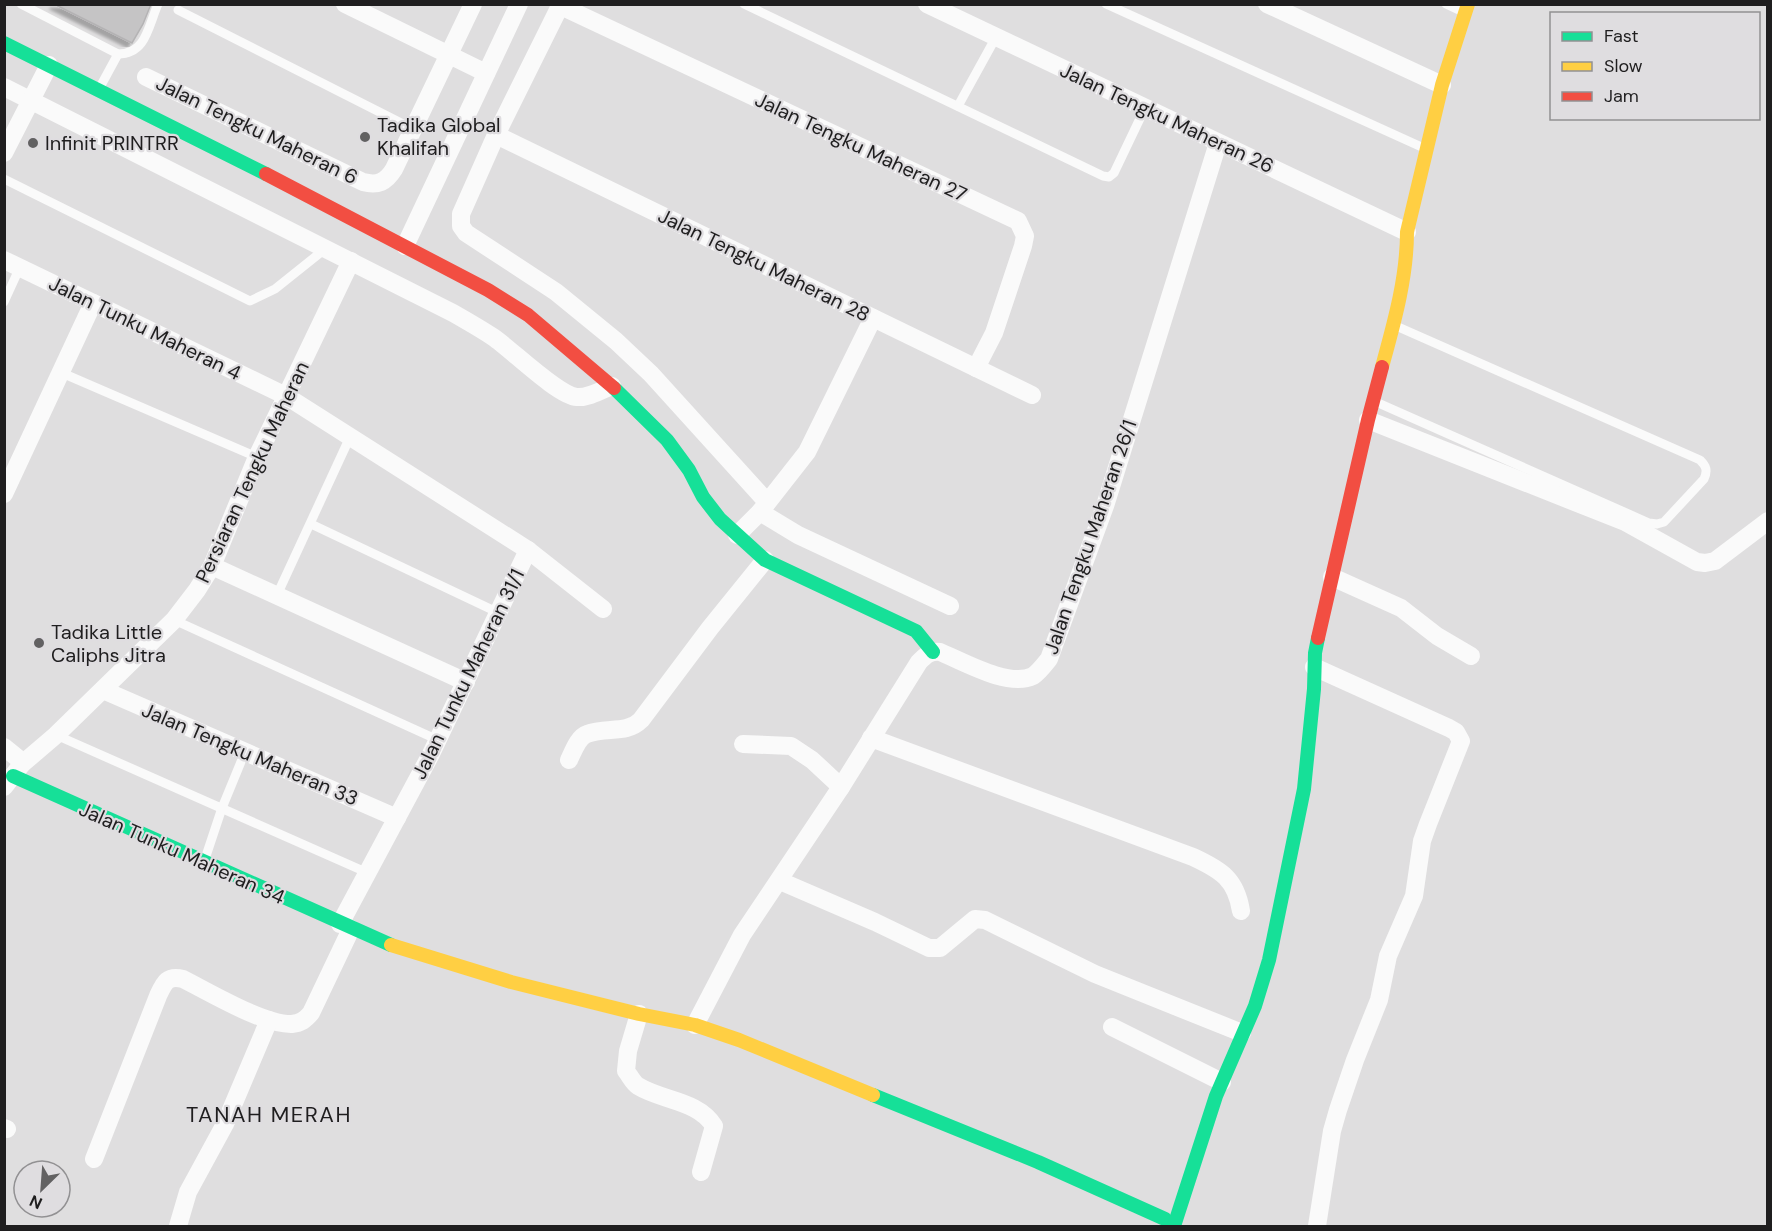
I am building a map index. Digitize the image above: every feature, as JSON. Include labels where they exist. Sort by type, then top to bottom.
[{"type":"street","points":[[345,4],[486,73]]},
{"type":"street","name":"Jalan Tengku Maheran 6","points":[[146,77],[363,182],[382,183],[389,177],[473,4]]},
{"type":"street","points":[[405,246],[519,4]]},
{"type":"street","name":"Jalan Tengku Maheran 26","points":[[927,4],[959,11],[996,37],[1407,232]]},
{"type":"street","points":[[1266,4],[1442,85]]},
{"type":"street","points":[[561,5],[496,135],[460,214],[461,226],[472,237],[556,292],[616,341],[651,374],[764,507],[798,535],[950,606]]},
{"type":"street","name":"Jalan Tengku Maheran 27","points":[[561,5],[1018,221],[1025,236],[1023,246],[994,333],[976,368]]},
{"type":"street","points":[[1172,1227],[1222,1082],[1255,1006],[1266,970],[1304,789],[1314,689],[1314,666],[1332,577],[1368,420],[1394,325],[1407,257],[1407,232],[1442,85],[1466,9]]},
{"type":"street","points":[[4,43],[99,89],[405,246],[488,290],[528,315],[612,386],[667,440],[689,470],[703,497],[720,519],[765,560],[916,631],[933,651],[926,654],[919,662],[841,788],[742,935],[695,1025]]},
{"type":"street","points":[[4,153],[49,65]]},
{"type":"street","points":[[4,87],[453,313],[486,333],[566,393],[578,397],[587,396],[612,386]]},
{"type":"street","name":"Jalan Tengku Maheran 28","points":[[496,135],[1032,395]]},
{"type":"street","name":"Jalan Tengku Maheran 26/1","points":[[933,651],[1017,680],[1035,675],[1049,659],[1104,506],[1218,142]]},
{"type":"street","name":"Persiaran Tengku Maheran","points":[[13,776],[174,620],[193,597],[212,566],[257,456],[351,261]]},
{"type":"street","name":"Jalan Tunku Maheran 4","points":[[12,264],[286,396]]},
{"type":"street","points":[[4,494],[93,303]]},
{"type":"street","points":[[736,535],[764,507],[807,452],[873,318]]},
{"type":"street","name":"Jalan Tunku Maheran 31/1","points":[[269,1020],[289,1024],[298,1023],[304,1021],[312,1013],[368,873],[438,740],[528,550],[286,396]]},
{"type":"street","points":[[1368,420],[1625,522],[1696,562],[1715,561],[1767,521]]},
{"type":"street","points":[[528,550],[603,609]]},
{"type":"street","points":[[568,760],[581,739],[587,734],[625,729],[635,726],[641,720],[710,628],[765,560]]},
{"type":"street","points":[[212,566],[466,682]]},
{"type":"street","points":[[1332,577],[1401,608],[1437,636],[1471,656]]},
{"type":"street","points":[[1314,666],[1456,732],[1461,741],[1422,841],[1414,896],[1388,956],[1379,1000],[1338,1110],[1332,1131],[1317,1227]]},
{"type":"street","name":"Jalan Tengku Maheran 33","points":[[103,690],[397,818]]},
{"type":"street","points":[[871,738],[1194,857],[1215,867],[1227,876],[1237,894],[1241,911]]},
{"type":"street","points":[[743,744],[790,746],[812,760],[841,788]]},
{"type":"street","points":[[4,747],[20,760],[13,776]]},
{"type":"street","name":"Jalan Tunku Maheran 34","points":[[13,776],[35,788],[383,943],[512,982],[639,1014],[695,1025],[739,1040],[1038,1162],[1165,1219],[1172,1227]]},
{"type":"street","points":[[780,881],[875,921],[929,948],[940,948],[975,919],[985,920],[1095,974],[1242,1033]]},
{"type":"street","points":[[94,1159],[158,996],[167,980],[174,977],[183,979],[269,1020],[225,1124],[188,1192],[178,1227]]},
{"type":"street","points":[[639,1014],[628,1051],[626,1071],[637,1086],[698,1110],[709,1118],[714,1126],[701,1172]]},
{"type":"street","points":[[1112,1027],[1222,1082]]},
{"type":"lane","points":[[21,4],[118,54],[128,54],[140,47],[158,4]]},
{"type":"lane","points":[[744,4],[1103,176],[1109,177],[1114,173],[1145,108]]},
{"type":"lane","points":[[1106,4],[1428,150]]},
{"type":"lane","points":[[1446,4],[1466,9]]},
{"type":"lane","points":[[178,10],[413,129]]},
{"type":"lane","points":[[958,106],[996,37]]},
{"type":"lane","points":[[99,89],[118,54]]},
{"type":"lane","points":[[4,179],[250,301],[274,290],[325,249]]},
{"type":"lane","points":[[4,302],[12,264]]},
{"type":"lane","points":[[1374,401],[1649,523],[1664,522],[1707,472],[1706,466],[1700,460],[1394,325]]},
{"type":"lane","points":[[62,373],[257,456]]},
{"type":"lane","points":[[277,595],[350,437]]},
{"type":"lane","points":[[311,524],[499,613]]},
{"type":"lane","points":[[174,620],[438,740]]},
{"type":"lane","points":[[56,735],[368,873]]},
{"type":"lane","points":[[204,862],[222,808],[246,752]]},
{"type":"building","points":[[54,4],[151,4],[132,43]]},
{"type":"traffic: fast","points":[[4,43],[266,174]]},
{"type":"traffic: fast","points":[[614,388],[667,440],[689,470],[703,497],[720,519],[765,560],[916,631],[933,652]]},
{"type":"traffic: fast","points":[[1174,1226],[1216,1096],[1255,1006],[1269,960],[1304,789],[1318,638]]},
{"type":"traffic: fast","points":[[13,776],[391,945]]},
{"type":"traffic: fast","points":[[873,1095],[1038,1162],[1165,1219],[1171,1226]]},
{"type":"traffic: slow","points":[[1382,367],[1402,283],[1407,232],[1442,85],[1468,4]]},
{"type":"traffic: slow","points":[[391,945],[511,982],[639,1014],[695,1025],[739,1040],[873,1095]]},
{"type":"traffic: jam","points":[[266,174],[488,290],[528,315],[614,388]]},
{"type":"traffic: jam","points":[[1318,638],[1382,367]]},
{"type":"place","name":"Tadika Global Khalifah","points":[[365,137]]},
{"type":"place","name":"Infinit PRINTRR","points":[[33,143]]},
{"type":"place","name":"Tadika Little Caliphs Jitra","points":[[39,643]]},
{"type":"district","name":"TANAH MERAH","points":[[269,1114]]}]
